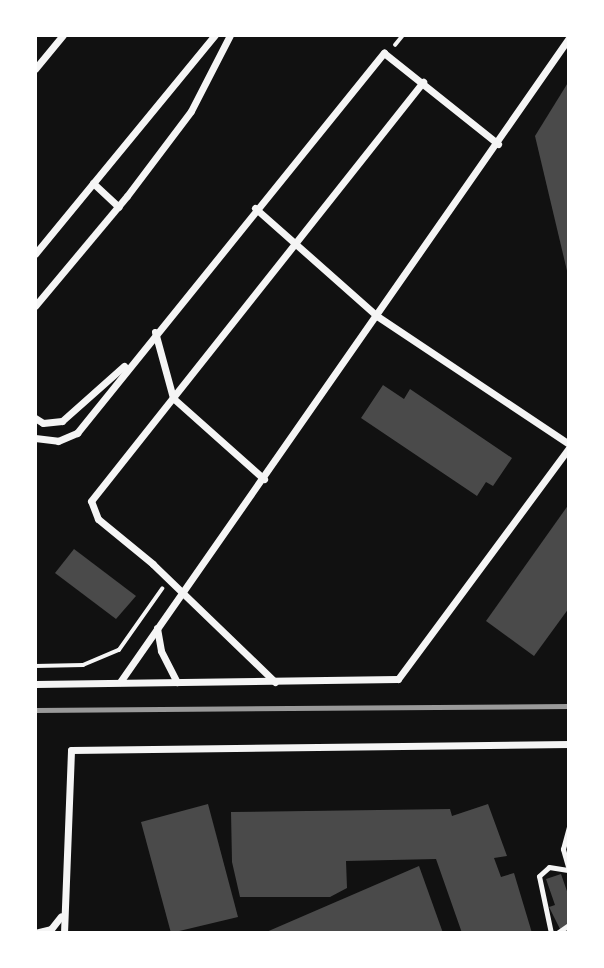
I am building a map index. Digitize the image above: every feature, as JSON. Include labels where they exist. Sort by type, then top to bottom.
[{"type":"street","points":[[35,254],[215,35]]},
{"type":"street","points":[[35,306],[119,207],[191,111],[230,35]]},
{"type":"street","points":[[35,69],[61,37]]},
{"type":"street","points":[[120,682],[498,144],[569,38]]},
{"type":"street","points":[[35,438],[58,440],[77,433],[255,208],[384,53],[498,144]]},
{"type":"street","points":[[275,682],[169,579],[98,519],[91,501],[423,82]]},
{"type":"street","points":[[93,183],[119,207]]},
{"type":"street","points":[[35,684],[398,679],[569,446],[377,316],[255,208]]},
{"type":"street","points":[[155,332],[173,398],[264,479]]},
{"type":"street","points":[[35,418],[43,423],[62,421],[77,412],[155,332]]},
{"type":"street","points":[[157,628],[161,651],[177,682]]},
{"type":"street","points":[[64,933],[62,908],[71,750],[569,744]]},
{"type":"street","points":[[35,933],[57,924],[62,908]]},
{"type":"lane","points":[[551,933],[539,876],[549,867],[569,870],[563,849],[569,826]]},
{"type":"lane","points":[[557,933],[569,925]]},
{"type":"path","points":[[395,45],[403,35]]},
{"type":"path","points":[[35,666],[83,664],[119,650],[169,579]]},
{"type":"building","points":[[569,81],[569,275],[568,275],[535,136]]},
{"type":"building","points":[[383,385],[404,399],[410,389],[512,458],[493,486],[486,482],[477,496],[361,418]]},
{"type":"building","points":[[569,504],[569,608],[534,656],[486,621]]},
{"type":"building","points":[[74,549],[136,596],[116,619],[55,573]]},
{"type":"building","points":[[208,804],[238,917],[171,933],[141,822]]},
{"type":"building","points":[[488,804],[507,856],[494,858],[501,877],[514,873],[532,933],[462,933],[436,859],[346,861],[347,888],[330,897],[240,897],[232,862],[231,812],[450,809],[452,816]]},
{"type":"building","points":[[419,866],[443,933],[264,933]]},
{"type":"building","points":[[561,874],[569,897],[569,933],[562,933],[549,907],[555,905],[546,879]]},
{"type":"railway","points":[[35,710],[569,706]]}]
